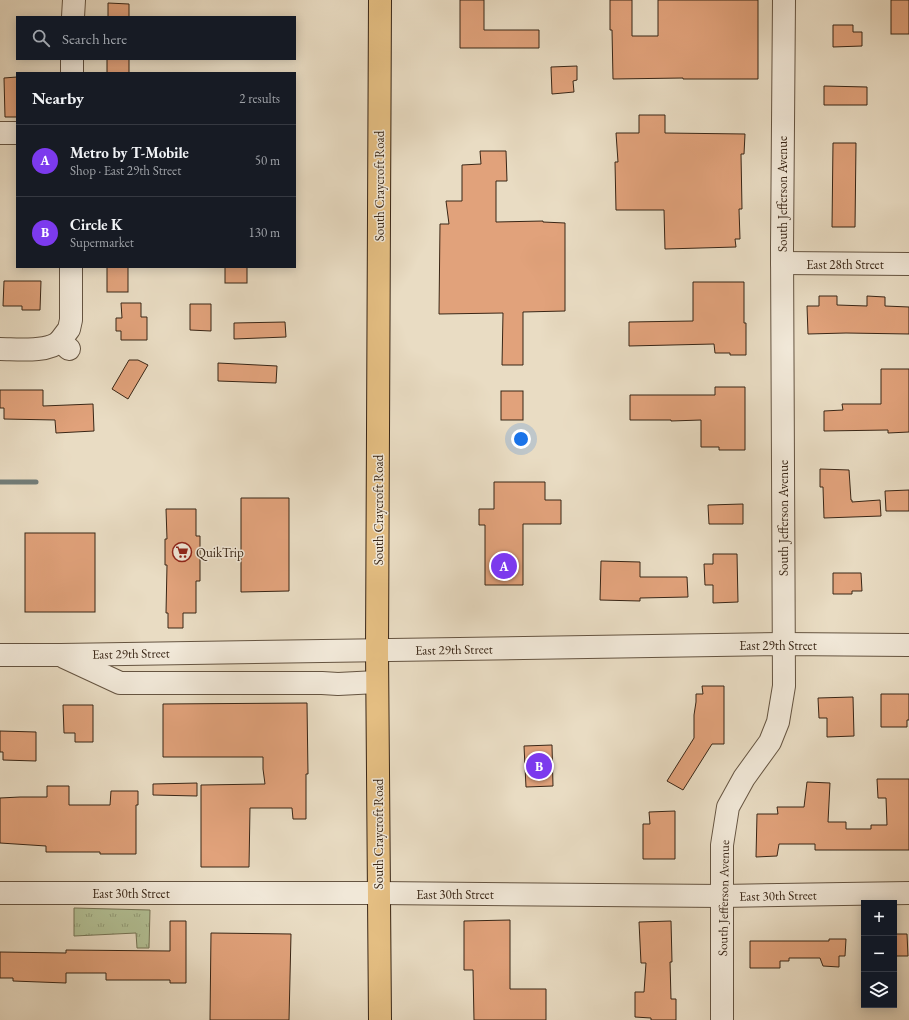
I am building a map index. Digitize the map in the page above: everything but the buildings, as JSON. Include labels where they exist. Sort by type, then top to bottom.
[{"type":"main road","name":"South Craycroft Road","points":[[380,0],[377,650],[380,1020]]},
{"type":"street","points":[[73,16],[74,0]]},
{"type":"street","name":"South Jefferson Avenue","points":[[722,1020],[722,845],[728,807],[744,778],[770,742],[778,722],[784,686],[782,263],[784,0]]},
{"type":"street","points":[[72,60],[72,72]]},
{"type":"street","points":[[0,133],[16,133]]},
{"type":"street","name":"East 28th Street","points":[[782,263],[909,264]]},
{"type":"street","points":[[0,349],[42,348],[65,345],[71,320],[71,268]]},
{"type":"street","name":"East 29th Street","points":[[0,655],[783,644],[909,645]]},
{"type":"street","points":[[60,655],[120,683],[338,684],[377,682]]},
{"type":"street","name":"East 30th Street","points":[[0,893],[378,893],[722,896],[909,893]]},
{"type":"green space","points":[[74,908],[150,910],[149,948],[137,948],[136,933],[74,936]]},
{"type":"waterway","points":[[0,482],[36,482]]},
{"type":"place","name":"QuikTrip","points":[[182,552]]},
{"type":"place","name":"Metro by T-Mobile","points":[[504,566]]},
{"type":"place","name":"Circle K","points":[[539,766]]}]
